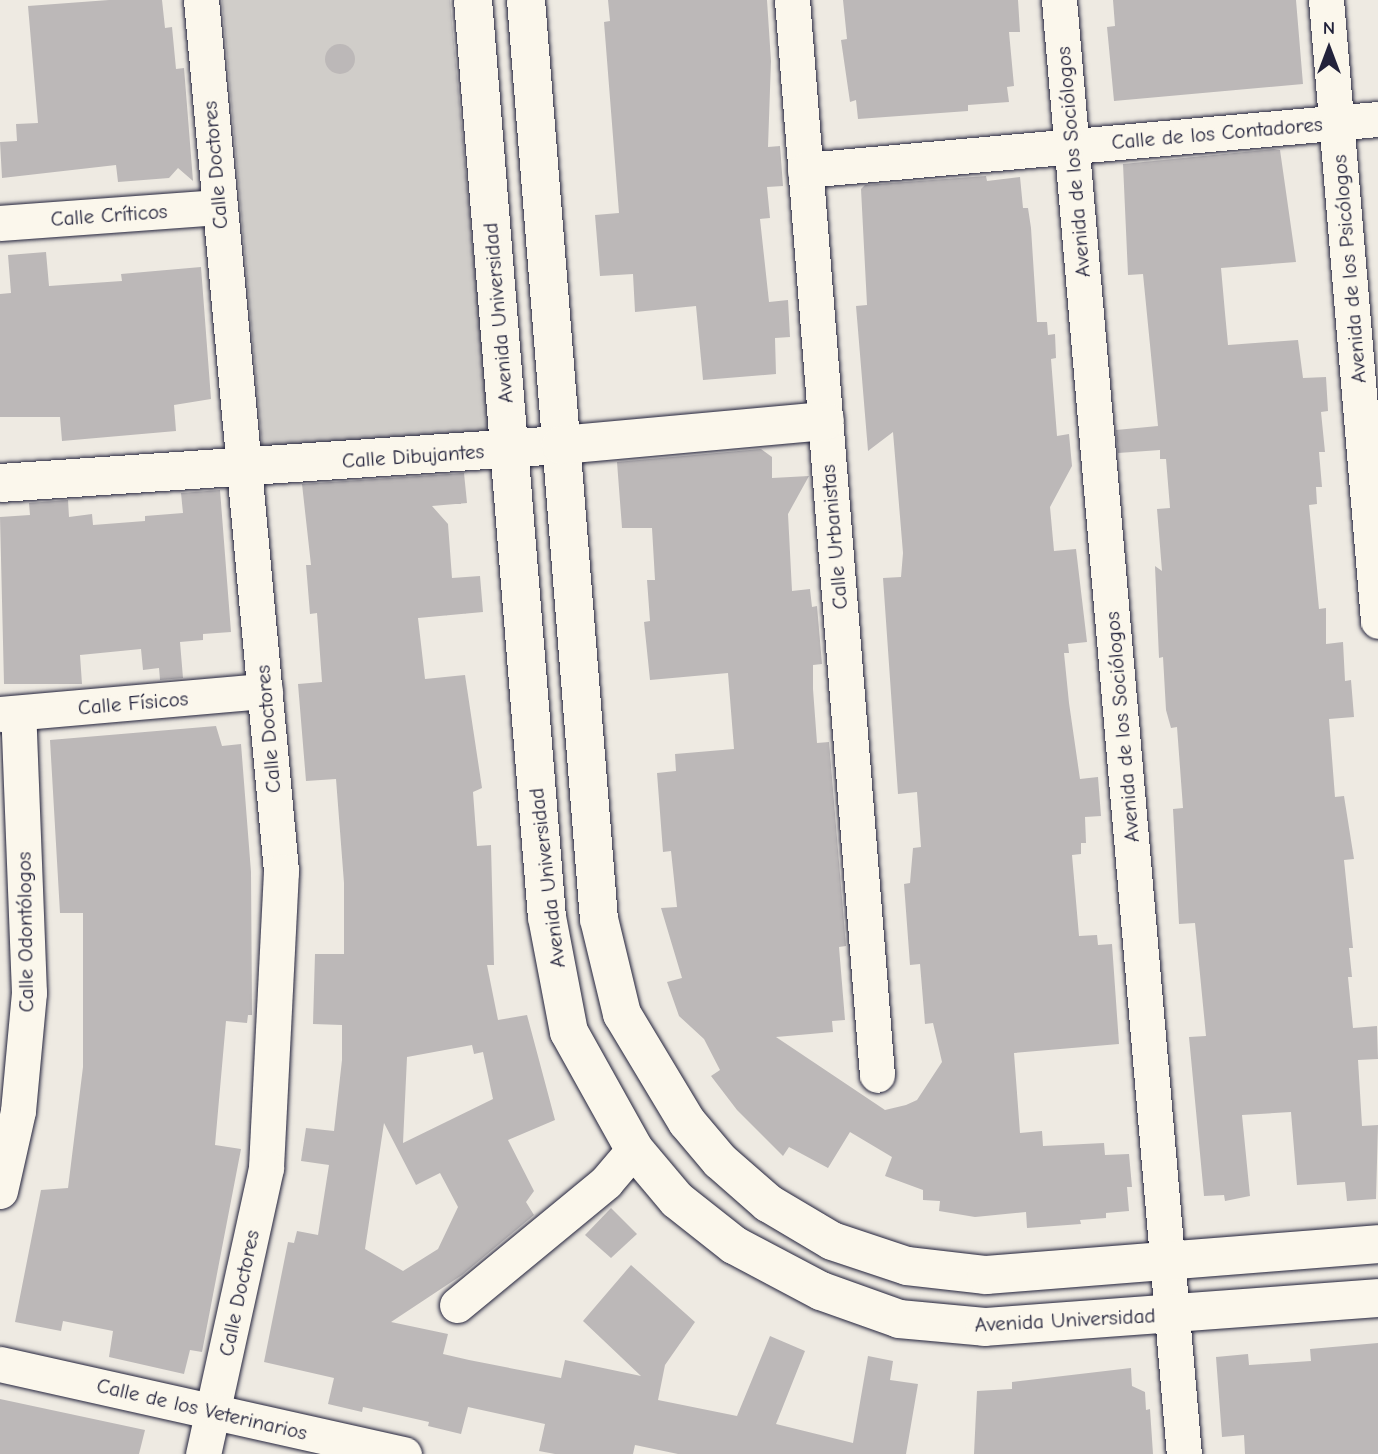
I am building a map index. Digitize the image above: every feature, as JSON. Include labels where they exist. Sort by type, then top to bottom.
[{"type":"street","name":"Calle Doctores","points":[[201,0],[281,871],[266,1168],[203,1454]]},
{"type":"street","name":"Avenida Universidad","points":[[473,0],[547,917],[569,1032],[634,1149],[677,1200],[734,1245],[821,1291],[899,1319],[985,1327],[1378,1298]]},
{"type":"street","points":[[526,0],[599,919],[622,1014],[687,1122],[720,1161],[768,1203],[832,1241],[907,1266],[986,1275],[1378,1244]]},
{"type":"street","name":"Calle Urbanistas","points":[[792,0],[877,1075]]},
{"type":"street","name":"Avenida de los Sociólogos","points":[[1059,0],[1184,1454]]},
{"type":"street","name":"Avenida de los Psicólogos","points":[[1326,0],[1378,621]]},
{"type":"street","name":"Calle de los Contadores","points":[[805,170],[1378,119]]},
{"type":"street","name":"Calle Críticos","points":[[0,223],[218,207]]},
{"type":"street","name":"Calle Dibujantes","points":[[0,483],[509,449],[825,421]]},
{"type":"street","name":"Calle Físicos","points":[[9,714],[265,691]]},
{"type":"street","name":"Calle Odontólogos","points":[[0,1191],[9,1110],[29,993],[9,714]]},
{"type":"street","points":[[457,1305],[606,1182],[634,1149]]},
{"type":"street","name":"Calle de los Veterinarios","points":[[0,1364],[404,1454]]},
{"type":"shaded area","points":[[222,0],[450,0],[490,435],[263,455]]},
{"type":"building","points":[[109,0],[162,0],[165,28],[172,27],[176,69],[184,68],[193,181],[178,168],[169,178],[118,182],[116,165],[2,178],[0,142],[17,141],[16,124],[38,123],[28,6]]},
{"type":"building","points":[[608,0],[767,0],[771,61],[768,147],[780,146],[783,186],[767,187],[770,218],[760,219],[769,302],[788,300],[790,337],[775,338],[776,374],[703,380],[696,306],[635,312],[633,274],[600,276],[595,215],[619,213],[604,22],[610,21]]},
{"type":"building","points":[[843,0],[1018,0],[1020,32],[1009,32],[1014,86],[1007,87],[1009,102],[968,105],[968,111],[858,119],[856,100],[850,102],[841,40],[847,39]]},
{"type":"building","points":[[1113,0],[1296,0],[1303,84],[1114,101],[1107,27],[1115,26]]},
{"type":"building","points":[[340,44],[351,48],[355,59],[351,70],[340,74],[329,70],[325,59],[329,48]]},
{"type":"building","points":[[1280,150],[1296,262],[1221,268],[1228,345],[1298,340],[1303,378],[1326,377],[1328,411],[1321,412],[1325,452],[1319,452],[1322,487],[1316,487],[1317,504],[1309,505],[1319,609],[1326,608],[1326,644],[1343,642],[1345,681],[1351,680],[1354,717],[1329,719],[1335,797],[1344,796],[1354,859],[1344,860],[1353,948],[1349,948],[1352,977],[1348,977],[1353,1028],[1377,1026],[1378,1059],[1358,1060],[1362,1126],[1378,1125],[1376,1199],[1347,1201],[1345,1182],[1297,1185],[1291,1112],[1242,1115],[1250,1196],[1225,1201],[1224,1195],[1204,1196],[1189,1037],[1206,1036],[1195,923],[1179,924],[1173,809],[1183,808],[1177,727],[1171,728],[1166,710],[1163,657],[1159,658],[1155,566],[1162,571],[1157,509],[1170,508],[1166,459],[1160,459],[1160,450],[1118,453],[1116,430],[1158,426],[1143,274],[1128,275],[1123,164]]},
{"type":"building","points":[[986,176],[987,181],[1020,177],[1023,208],[1028,208],[1031,228],[1037,322],[1047,322],[1048,335],[1055,334],[1056,358],[1051,359],[1057,436],[1069,434],[1072,466],[1050,507],[1054,551],[1076,549],[1087,642],[1068,644],[1069,653],[1064,653],[1080,779],[1098,777],[1101,816],[1085,817],[1086,843],[1081,843],[1081,854],[1072,855],[1079,936],[1097,935],[1098,945],[1112,944],[1119,1044],[1014,1053],[1020,1133],[1042,1131],[1043,1146],[1104,1143],[1105,1155],[1129,1154],[1132,1187],[1127,1187],[1129,1211],[1106,1213],[1106,1218],[1080,1220],[1081,1224],[1027,1228],[1026,1212],[975,1217],[939,1211],[940,1201],[923,1200],[923,1190],[885,1176],[892,1157],[850,1132],[828,1168],[789,1147],[783,1156],[737,1110],[711,1076],[720,1070],[704,1039],[679,1016],[667,982],[682,978],[661,908],[677,907],[671,851],[663,852],[657,773],[676,771],[675,754],[734,749],[728,673],[650,680],[644,622],[650,621],[647,580],[655,580],[652,528],[622,528],[617,462],[761,449],[772,457],[772,478],[809,476],[788,514],[792,591],[810,589],[812,607],[817,606],[822,664],[813,665],[813,689],[817,743],[829,742],[846,946],[839,947],[845,1020],[832,1021],[833,1032],[776,1037],[885,1110],[917,1100],[942,1062],[933,1023],[925,1024],[920,964],[910,965],[904,884],[910,883],[913,848],[921,847],[917,792],[898,794],[883,578],[901,577],[903,553],[893,432],[868,451],[856,306],[867,305],[861,189],[865,185]]},
{"type":"building","points":[[46,252],[49,286],[122,281],[121,274],[201,267],[211,399],[174,405],[176,431],[62,441],[60,417],[0,417],[0,294],[11,293],[8,255]]},
{"type":"building","points":[[464,473],[467,503],[432,506],[448,524],[452,578],[480,576],[483,612],[418,618],[425,679],[465,675],[482,788],[473,792],[477,846],[491,845],[494,965],[487,965],[498,1020],[527,1015],[555,1120],[508,1140],[534,1191],[526,1202],[534,1215],[462,1275],[391,1322],[448,1334],[443,1354],[469,1360],[561,1378],[565,1360],[641,1376],[583,1321],[631,1265],[695,1322],[665,1365],[658,1400],[737,1416],[770,1336],[805,1351],[776,1424],[853,1443],[868,1356],[893,1361],[890,1380],[918,1384],[906,1454],[678,1454],[635,1445],[633,1454],[555,1454],[539,1451],[545,1424],[468,1407],[461,1434],[428,1426],[429,1422],[363,1407],[362,1412],[328,1404],[334,1378],[264,1362],[288,1242],[294,1243],[297,1231],[318,1235],[329,1165],[301,1161],[306,1128],[334,1131],[342,1060],[342,1025],[313,1024],[315,954],[344,954],[344,883],[336,779],[306,781],[298,684],[322,682],[317,613],[310,614],[306,565],[311,565],[302,484]],"holes":[[[472,1045],[474,1054],[483,1052],[493,1099],[403,1143],[407,1057]],[[384,1123],[416,1185],[440,1173],[458,1207],[438,1249],[403,1271],[365,1249]]]},
{"type":"building","points":[[220,490],[231,632],[203,634],[203,640],[180,642],[183,678],[160,680],[159,668],[143,670],[141,649],[80,655],[82,684],[4,684],[0,517],[30,515],[29,503],[68,500],[69,517],[92,514],[93,525],[145,521],[145,516],[183,513],[181,493]]},
{"type":"building","points":[[216,726],[222,746],[241,744],[251,872],[252,1015],[248,1015],[247,1023],[226,1021],[215,1145],[241,1149],[202,1352],[190,1350],[184,1374],[109,1357],[113,1331],[63,1321],[61,1331],[15,1322],[41,1190],[68,1188],[83,1067],[83,913],[60,913],[50,740]]},
{"type":"building","points":[[611,1208],[637,1234],[611,1258],[585,1235]]},
{"type":"building","points":[[1378,1343],[1378,1454],[1245,1454],[1244,1435],[1222,1437],[1216,1357],[1248,1354],[1249,1365],[1311,1361],[1310,1349]]},
{"type":"building","points":[[1131,1368],[1132,1386],[1145,1392],[1146,1410],[1150,1409],[1153,1454],[974,1454],[977,1391],[1012,1389],[1012,1382]]},
{"type":"building","points":[[0,1399],[145,1430],[139,1454],[0,1454]]}]
